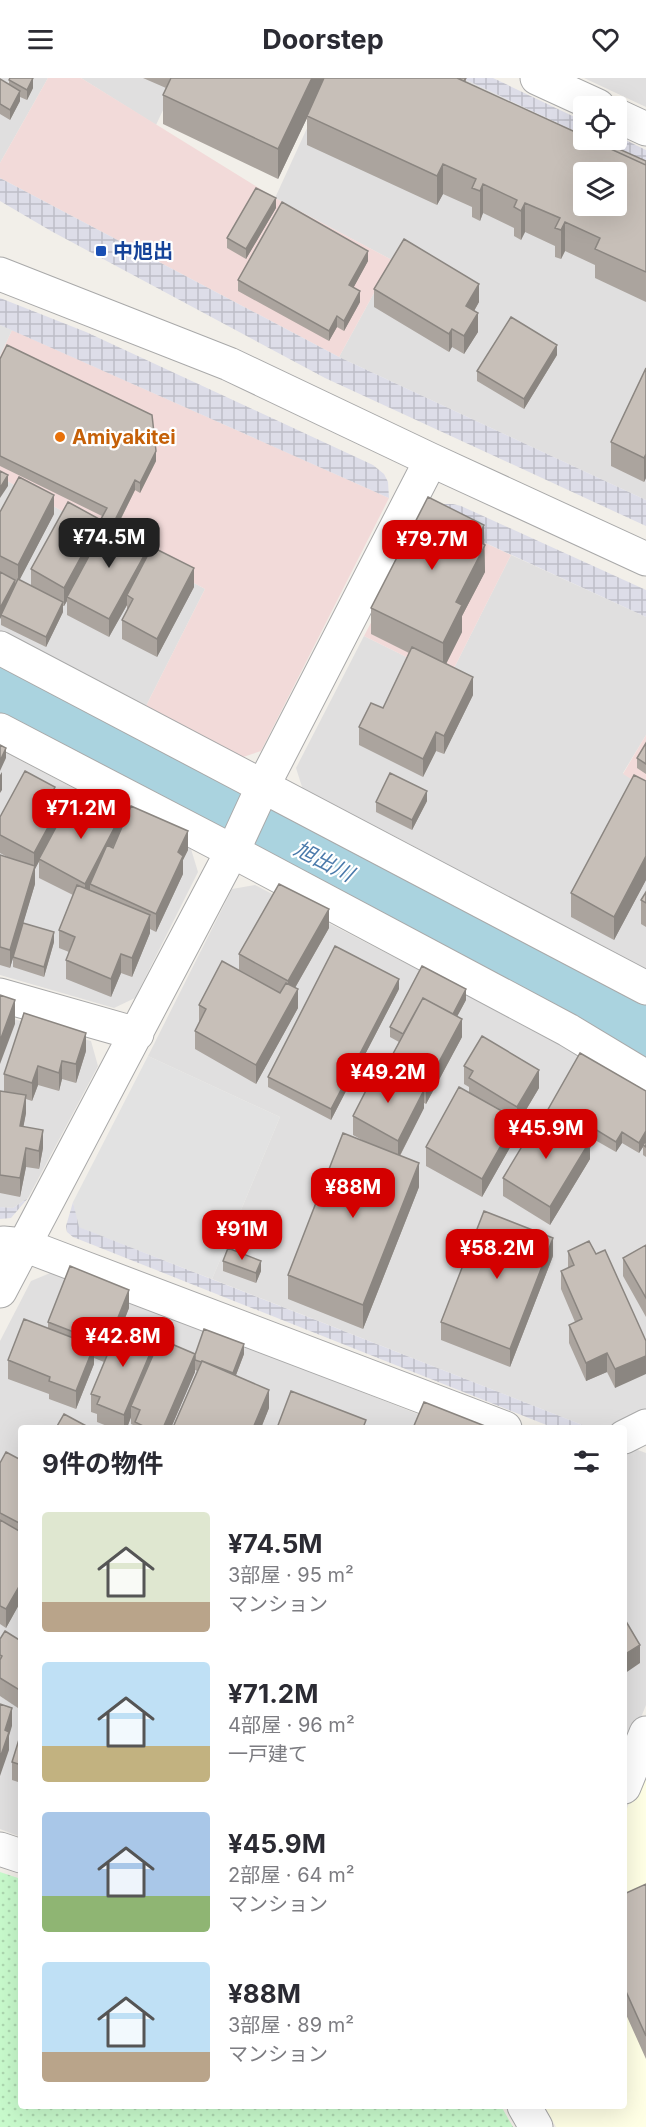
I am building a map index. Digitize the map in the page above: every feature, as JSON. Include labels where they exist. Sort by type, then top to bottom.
[{"type":"street","points":[[537,78],[576,96]]},
{"type":"street","points":[[627,120],[646,129]]},
{"type":"street","points":[[0,274],[229,364],[646,559]]},
{"type":"street","points":[[0,1291],[12,1243],[137,1034],[431,460]]},
{"type":"street","points":[[0,648],[259,795],[646,988]]},
{"type":"street","points":[[0,730],[235,845],[567,1030],[646,1077]]},
{"type":"street","points":[[0,995],[137,1034]]},
{"type":"street","points":[[12,1243],[497,1425]]},
{"type":"street","points":[[627,1436],[646,1426]]},
{"type":"street","points":[[627,1780],[646,1733]]},
{"type":"street","points":[[0,1849],[18,1855]]},
{"type":"street","points":[[526,2109],[536,2127]]},
{"type":"shaded area","points":[[0,78],[48,78],[0,163]]},
{"type":"shaded area","points":[[48,78],[81,78],[275,198],[392,260],[339,357],[0,178],[0,163]]},
{"type":"shaded area","points":[[81,78],[178,78],[156,125]]},
{"type":"shaded area","points":[[330,78],[462,78],[573,130],[573,150],[610,150],[646,164],[646,500],[339,357],[392,260],[275,198]]},
{"type":"shaded area","points":[[462,78],[493,78],[573,116],[573,130]]},
{"type":"shaded area","points":[[584,78],[646,78],[646,107],[627,98],[627,96]]},
{"type":"shaded area","points":[[627,141],[646,150],[646,164],[616,150],[627,150]]},
{"type":"shaded area","points":[[0,178],[339,357],[646,500],[646,526],[325,378],[51,231],[0,201]]},
{"type":"shaded area","points":[[0,298],[86,332],[373,465],[384,474],[388,482],[389,498],[0,325]]},
{"type":"shaded area","points":[[0,325],[12,330],[0,356]]},
{"type":"shaded area","points":[[12,330],[389,498],[261,751],[240,758],[145,708],[205,589],[0,477],[0,356]]},
{"type":"shaded area","points":[[0,477],[205,589],[145,708],[0,632]]},
{"type":"shaded area","points":[[444,504],[461,506],[646,590],[646,617],[427,516]]},
{"type":"shaded area","points":[[427,516],[511,555],[449,678],[364,636]]},
{"type":"shaded area","points":[[511,555],[646,617],[646,735],[623,773],[646,788],[646,974],[406,842],[303,790],[296,768],[364,636],[449,678]]},
{"type":"shaded area","points":[[646,735],[646,788],[623,774]]},
{"type":"shaded area","points":[[0,750],[191,849],[198,872],[135,998],[114,1008],[0,975]]},
{"type":"shaded area","points":[[255,885],[548,1037],[646,1096],[646,1409],[616,1425],[582,1425],[212,1279],[280,1117],[148,1056],[232,889]]},
{"type":"shaded area","points":[[0,1015],[91,1041],[98,1066],[28,1198],[13,1208],[0,1207]]},
{"type":"shaded area","points":[[148,1056],[280,1117],[212,1279],[78,1227],[73,1202]]},
{"type":"shaded area","points":[[28,1198],[11,1218],[0,1219],[0,1207],[13,1208]]},
{"type":"shaded area","points":[[73,1202],[79,1227],[582,1425],[546,1425],[73,1237],[67,1232],[66,1226]]},
{"type":"shaded area","points":[[55,1271],[445,1425],[18,1425],[18,1836],[0,1829],[0,1341],[31,1281]]},
{"type":"shaded area","points":[[635,1449],[646,1453],[646,1705],[627,1752],[627,1453]]},
{"type":"shaded area","points":[[646,1761],[646,2127],[556,2127],[546,2109],[627,2109],[627,1808]]},
{"type":"green space","points":[[0,1872],[18,1878],[18,2109],[503,2109],[513,2127],[0,2127]]},
{"type":"building","points":[[10,78],[33,78],[27,90],[9,80]]},
{"type":"building","points":[[171,78],[312,78],[278,149],[163,95]]},
{"type":"building","points":[[324,78],[457,78],[573,131],[573,150],[613,150],[646,165],[646,272],[595,249],[600,238],[565,222],[561,230],[555,228],[560,218],[525,203],[521,211],[514,207],[517,200],[483,184],[480,191],[472,188],[476,179],[443,164],[437,176],[307,116]]},
{"type":"building","points":[[0,79],[20,91],[10,110],[0,104]]},
{"type":"building","points":[[613,150],[621,150],[646,161],[646,165]]},
{"type":"building","points":[[256,188],[276,198],[246,249],[227,238]]},
{"type":"building","points":[[282,202],[368,251],[349,285],[360,291],[344,321],[337,316],[329,331],[238,280]]},
{"type":"building","points":[[404,239],[479,284],[466,306],[478,313],[464,336],[452,329],[449,334],[374,289]]},
{"type":"building","points":[[511,317],[557,345],[524,399],[477,371]]},
{"type":"building","points":[[7,345],[152,415],[156,451],[140,483],[135,480],[114,522],[109,519],[106,524],[100,521],[107,508],[0,456],[0,359]]},
{"type":"building","points":[[646,368],[646,454],[644,458],[611,442]]},
{"type":"building","points":[[0,471],[8,475],[0,488]]},
{"type":"building","points":[[19,477],[54,495],[18,565],[0,556],[0,512]]},
{"type":"building","points":[[428,497],[484,525],[477,540],[485,545],[456,602],[462,605],[443,643],[371,608]]},
{"type":"building","points":[[68,502],[101,520],[64,588],[31,569]]},
{"type":"building","points":[[109,519],[151,543],[109,619],[67,597]]},
{"type":"building","points":[[152,547],[194,568],[157,639],[122,620],[133,599],[127,595]]},
{"type":"building","points":[[0,572],[15,580],[0,608]]},
{"type":"building","points":[[18,579],[63,602],[46,637],[1,615]]},
{"type":"building","points":[[412,647],[473,677],[444,736],[436,732],[423,759],[359,727],[371,703],[383,708]]},
{"type":"building","points":[[646,743],[646,764],[637,758]]},
{"type":"building","points":[[0,745],[6,748],[0,761]]},
{"type":"building","points":[[25,771],[55,787],[50,797],[61,803],[34,853],[0,835],[0,817]]},
{"type":"building","points":[[390,773],[427,791],[412,820],[376,802]]},
{"type":"building","points":[[634,775],[646,781],[646,856],[614,917],[571,893]]},
{"type":"building","points":[[97,799],[122,813],[85,884],[39,859],[68,805],[88,815]]},
{"type":"building","points":[[131,806],[188,831],[178,852],[183,856],[156,914],[90,884],[107,845],[113,848]]},
{"type":"building","points":[[0,855],[35,866],[10,950],[0,947]]},
{"type":"building","points":[[279,884],[329,909],[288,981],[239,954]]},
{"type":"building","points":[[77,885],[150,915],[132,958],[121,954],[111,979],[66,960],[75,937],[59,930]]},
{"type":"building","points":[[646,892],[646,903],[641,900]]},
{"type":"building","points":[[23,923],[54,932],[44,967],[13,957]]},
{"type":"building","points":[[335,946],[399,979],[331,1109],[268,1077]]},
{"type":"building","points":[[222,961],[280,993],[286,983],[298,989],[256,1065],[195,1031],[206,1009],[199,1005]]},
{"type":"building","points":[[422,966],[466,989],[453,1014],[423,998],[403,1034],[390,1027]]},
{"type":"building","points":[[0,995],[15,1000],[0,1041]]},
{"type":"building","points":[[423,998],[462,1019],[426,1086],[387,1065]]},
{"type":"building","points":[[24,1013],[86,1033],[76,1064],[62,1061],[59,1073],[38,1066],[32,1083],[4,1074]]},
{"type":"building","points":[[482,1036],[539,1070],[517,1107],[469,1078],[473,1071],[464,1066]]},
{"type":"building","points":[[580,1053],[646,1091],[646,1131],[639,1143],[622,1132],[616,1142],[595,1129],[590,1138],[546,1113]]},
{"type":"building","points":[[378,1067],[424,1090],[398,1141],[353,1116]]},
{"type":"building","points":[[459,1087],[516,1119],[482,1179],[426,1147]]},
{"type":"building","points":[[0,1091],[26,1095],[20,1126],[43,1130],[39,1151],[26,1148],[20,1178],[0,1175]]},
{"type":"building","points":[[542,1113],[590,1141],[550,1207],[503,1178]]},
{"type":"building","points":[[343,1133],[419,1163],[363,1305],[288,1275]]},
{"type":"building","points":[[484,1211],[553,1238],[510,1349],[441,1322]]},
{"type":"building","points":[[589,1241],[596,1254],[605,1250],[646,1341],[646,1356],[615,1369],[607,1353],[586,1363],[569,1325],[582,1319],[561,1271],[574,1265],[568,1251]]},
{"type":"building","points":[[646,1245],[646,1298],[623,1258]]},
{"type":"building","points":[[228,1248],[261,1261],[256,1273],[223,1261]]},
{"type":"building","points":[[70,1266],[129,1290],[107,1345],[48,1322]]},
{"type":"building","points":[[24,1319],[94,1346],[76,1391],[49,1381],[50,1377],[8,1360]]},
{"type":"building","points":[[121,1322],[157,1337],[124,1415],[97,1404],[100,1397],[91,1394]]},
{"type":"building","points":[[204,1329],[244,1344],[233,1373],[195,1360]]},
{"type":"building","points":[[160,1339],[195,1354],[164,1425],[141,1425],[135,1422],[140,1410],[131,1406]]},
{"type":"building","points":[[202,1361],[269,1390],[254,1425],[174,1425]]},
{"type":"building","points":[[291,1391],[366,1420],[364,1425],[278,1425]]},
{"type":"building","points":[[424,1402],[482,1425],[414,1425]]},
{"type":"building","points":[[64,1414],[84,1425],[58,1425]]},
{"type":"building","points":[[6,1452],[18,1458],[18,1522],[0,1513],[0,1463]]},
{"type":"building","points":[[0,1520],[18,1530],[18,1588],[6,1609],[0,1606]]},
{"type":"building","points":[[627,1623],[640,1645],[627,1653]]},
{"type":"building","points":[[5,1631],[18,1639],[18,1689],[0,1678],[2,1656],[0,1655],[0,1639]]},
{"type":"building","points":[[0,1704],[12,1708],[5,1730],[9,1732],[0,1758]]},
{"type":"building","points":[[18,1743],[18,1764],[12,1762]]},
{"type":"building","points":[[646,1884],[646,2036],[627,1994],[627,1893]]},
{"type":"waterway","name":"旭出川","points":[[0,692],[579,993],[646,1034]]},
{"type":"place","name":"中旭出","points":[[101,251]]},
{"type":"place","name":"Amiyakitei","points":[[60,437]]}]
